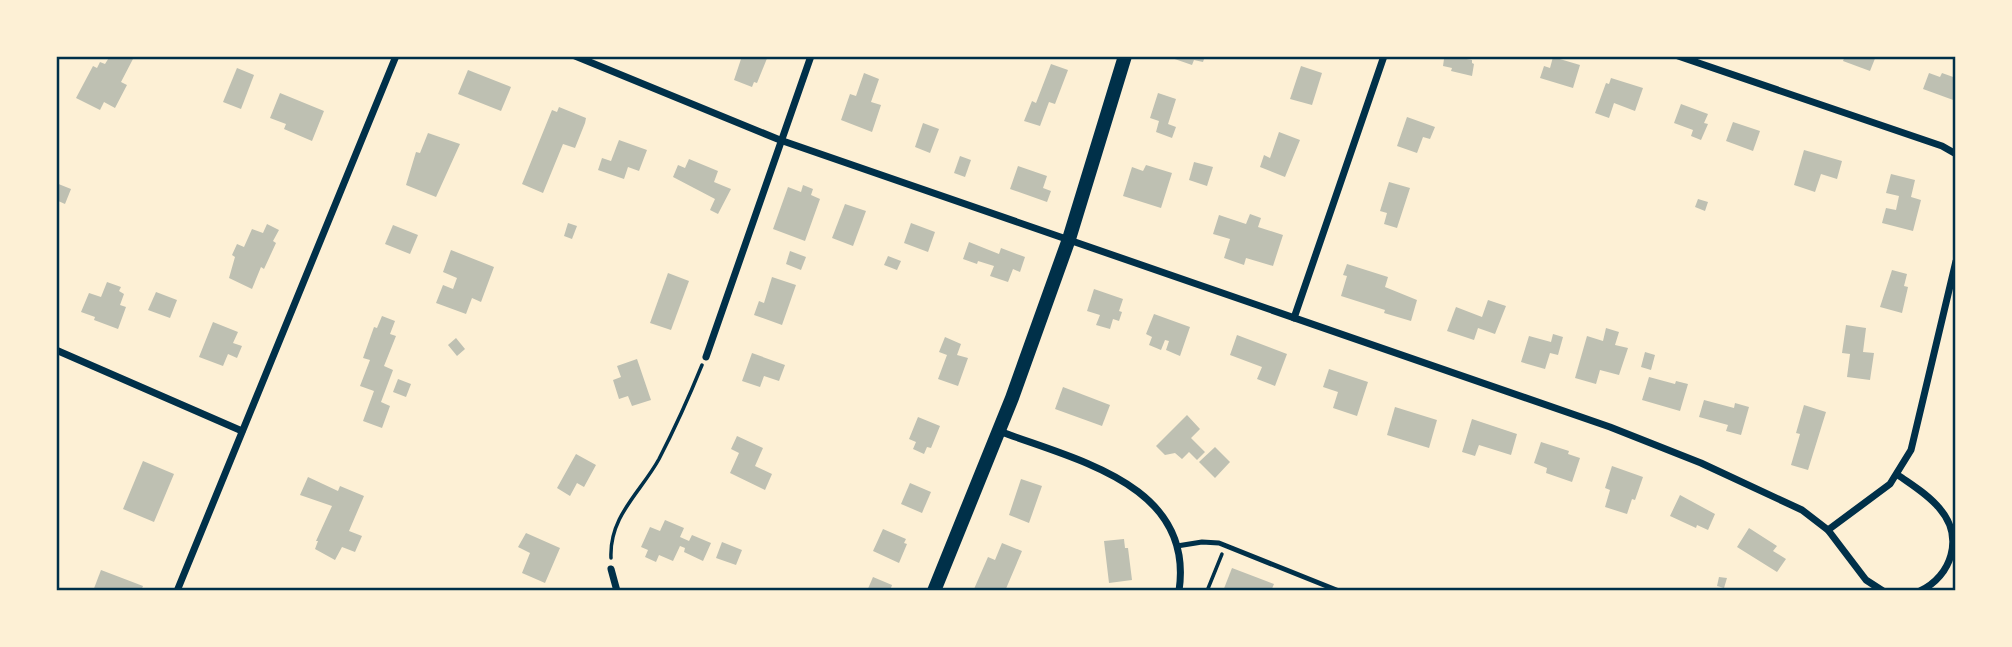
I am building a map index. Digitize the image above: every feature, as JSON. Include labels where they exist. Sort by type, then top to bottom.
[{"type":"main road","points":[[934,591],[999,431],[1069,239],[1125,56]]},
{"type":"street","points":[[177,591],[396,56]]},
{"type":"street","points":[[575,56],[780,140],[1639,438],[1701,463],[1788,503],[1828,530],[1859,573],[1883,591]]},
{"type":"street","points":[[706,357],[811,56]]},
{"type":"street","points":[[1294,318],[1384,56]]},
{"type":"street","points":[[1678,56],[1942,146],[1956,154]]},
{"type":"street","points":[[1828,530],[1880,492],[1898,475],[1911,450],[1956,261]]},
{"type":"street","points":[[56,350],[242,431]]},
{"type":"street","points":[[999,431],[1126,481],[1138,490],[1159,510],[1177,546],[1181,572],[1179,591]]},
{"type":"street","points":[[1898,475],[1940,509],[1948,520],[1953,540],[1953,552],[1944,573],[1936,582],[1920,591]]},
{"type":"street","points":[[611,569],[617,591]]},
{"type":"lane","points":[[1177,546],[1202,542],[1225,545],[1339,591]]},
{"type":"path","points":[[611,569],[612,536],[618,518],[646,483],[658,462],[706,357]]},
{"type":"path","points":[[1207,591],[1225,545]]},
{"type":"building","points":[[110,56],[134,57],[121,82],[127,85],[115,108],[104,102],[100,110],[76,98],[93,66],[97,68],[100,62],[105,64]]},
{"type":"building","points":[[742,56],[768,56],[757,83],[754,82],[752,87],[734,80]]},
{"type":"building","points":[[1166,56],[1205,56],[1203,62],[1194,60],[1192,65]]},
{"type":"building","points":[[1433,56],[1462,56],[1461,58],[1472,60],[1472,76],[1451,71],[1452,68],[1443,66],[1444,59]]},
{"type":"building","points":[[1845,56],[1876,56],[1870,71],[1843,61]]},
{"type":"building","points":[[1553,57],[1580,65],[1573,88],[1540,78],[1544,66],[1550,68]]},
{"type":"building","points":[[1051,64],[1068,70],[1055,104],[1049,102],[1040,126],[1024,121],[1032,101],[1036,103]]},
{"type":"building","points":[[1301,66],[1322,73],[1312,105],[1290,99]]},
{"type":"building","points":[[237,68],[254,75],[241,109],[223,102]]},
{"type":"building","points":[[468,70],[511,87],[501,111],[458,94]]},
{"type":"building","points":[[864,73],[879,79],[871,102],[881,105],[872,132],[841,120],[850,94],[856,96]]},
{"type":"building","points":[[1929,73],[1940,77],[1942,73],[1956,78],[1956,101],[1923,89]]},
{"type":"building","points":[[1611,78],[1643,88],[1635,111],[1614,103],[1609,118],[1595,113],[1606,83],[1609,84]]},
{"type":"building","points":[[280,93],[324,111],[312,141],[284,129],[286,124],[270,118]]},
{"type":"building","points":[[1158,93],[1176,99],[1168,124],[1176,127],[1172,138],[1156,132],[1159,121],[1150,118]]},
{"type":"building","points":[[1681,104],[1708,114],[1704,123],[1708,124],[1701,140],[1691,136],[1693,130],[1674,123]]},
{"type":"building","points":[[559,107],[586,118],[575,148],[563,144],[543,193],[522,184],[552,110],[557,112]]},
{"type":"building","points":[[1407,117],[1435,127],[1430,139],[1423,137],[1417,153],[1397,146]]},
{"type":"building","points":[[1733,122],[1760,131],[1753,151],[1726,141]]},
{"type":"building","points":[[923,123],[939,129],[930,153],[915,147]]},
{"type":"building","points":[[1279,132],[1300,140],[1285,177],[1260,167],[1264,155],[1270,158]]},
{"type":"building","points":[[428,133],[460,144],[436,197],[406,185],[416,152],[420,153]]},
{"type":"building","points":[[619,140],[647,150],[639,171],[628,167],[624,179],[598,170],[602,158],[611,161]]},
{"type":"building","points":[[1804,150],[1842,161],[1837,179],[1821,174],[1815,192],[1794,185]]},
{"type":"building","points":[[960,156],[971,160],[965,177],[954,173]]},
{"type":"building","points":[[689,159],[718,171],[714,182],[731,189],[718,214],[710,210],[715,199],[673,177],[678,165],[685,168]]},
{"type":"building","points":[[1194,162],[1213,167],[1207,186],[1189,180]]},
{"type":"building","points":[[1146,165],[1172,173],[1161,208],[1123,196],[1132,167],[1143,171]]},
{"type":"building","points":[[1018,166],[1047,176],[1043,188],[1051,191],[1047,202],[1010,189]]},
{"type":"building","points":[[1891,174],[1915,180],[1911,197],[1921,200],[1913,231],[1882,223],[1886,208],[1896,210],[1899,196],[1886,193]]},
{"type":"building","points":[[1389,182],[1410,188],[1397,228],[1384,224],[1387,213],[1380,211]]},
{"type":"building","points":[[56,183],[71,189],[65,204],[56,200]]},
{"type":"building","points":[[803,185],[813,189],[811,195],[820,199],[805,241],[773,229],[788,187],[801,192]]},
{"type":"building","points":[[1698,199],[1708,202],[1705,211],[1695,207]]},
{"type":"building","points":[[845,204],[866,211],[853,246],[832,238]]},
{"type":"building","points":[[1250,214],[1261,218],[1258,227],[1283,235],[1273,266],[1246,258],[1244,265],[1224,258],[1230,239],[1213,234],[1219,215],[1246,224]]},
{"type":"building","points":[[568,223],[577,226],[572,239],[564,236]]},
{"type":"building","points":[[911,223],[935,232],[928,252],[904,243]]},
{"type":"building","points":[[267,224],[279,230],[273,241],[276,243],[264,269],[261,267],[252,289],[229,278],[235,257],[232,255],[237,244],[244,247],[252,229],[263,233]]},
{"type":"building","points":[[393,225],[418,235],[410,254],[385,244]]},
{"type":"building","points":[[969,242],[999,254],[1001,248],[1025,257],[1020,272],[1013,269],[1008,282],[990,276],[994,266],[963,259]]},
{"type":"building","points":[[451,250],[494,267],[481,302],[472,298],[466,314],[436,303],[443,285],[453,289],[457,278],[443,272]]},
{"type":"building","points":[[790,251],[806,257],[801,270],[786,264]]},
{"type":"building","points":[[888,256],[901,261],[897,270],[884,265]]},
{"type":"building","points":[[1347,264],[1388,277],[1385,287],[1417,300],[1411,321],[1341,296],[1347,276],[1343,275]]},
{"type":"building","points":[[1892,270],[1907,274],[1904,286],[1908,287],[1902,313],[1880,307]]},
{"type":"building","points":[[668,273],[689,281],[671,330],[650,323]]},
{"type":"building","points":[[772,277],[796,285],[782,325],[754,315],[759,301],[764,303]]},
{"type":"building","points":[[107,282],[121,287],[119,291],[124,294],[120,305],[126,307],[118,329],[81,312],[89,293],[101,297]]},
{"type":"building","points":[[1094,289],[1123,299],[1119,321],[1113,319],[1110,329],[1096,325],[1100,315],[1087,311]]},
{"type":"building","points":[[156,292],[177,300],[170,318],[148,310]]},
{"type":"building","points":[[1488,300],[1506,306],[1495,334],[1478,328],[1474,340],[1447,331],[1456,307],[1482,317]]},
{"type":"building","points":[[1154,314],[1190,327],[1180,356],[1166,350],[1169,341],[1165,340],[1161,350],[1149,345],[1152,337],[1146,334]]},
{"type":"building","points":[[382,316],[395,321],[390,334],[396,336],[384,366],[393,370],[381,402],[390,406],[382,428],[363,421],[374,391],[360,386],[370,360],[363,358],[374,327],[377,328]]},
{"type":"building","points":[[213,322],[238,332],[233,343],[242,346],[237,358],[228,354],[223,366],[199,357]]},
{"type":"building","points":[[1846,325],[1866,328],[1863,352],[1874,353],[1870,380],[1847,377],[1850,354],[1842,353]]},
{"type":"building","points":[[1606,328],[1619,332],[1615,345],[1628,348],[1619,375],[1600,370],[1596,384],[1575,378],[1587,336],[1603,341]]},
{"type":"building","points":[[1553,334],[1563,337],[1558,355],[1550,353],[1545,369],[1521,362],[1529,336],[1551,342]]},
{"type":"building","points":[[1237,335],[1287,354],[1275,386],[1257,379],[1262,367],[1230,355]]},
{"type":"building","points":[[945,337],[961,344],[957,355],[968,358],[958,386],[938,379],[947,355],[939,352]]},
{"type":"building","points":[[456,338],[465,349],[457,356],[448,345]]},
{"type":"building","points":[[1645,352],[1655,355],[1651,370],[1641,367]]},
{"type":"building","points":[[752,353],[785,365],[779,381],[764,376],[760,387],[742,381]]},
{"type":"building","points":[[637,359],[651,400],[632,406],[628,396],[619,399],[613,380],[621,377],[617,366]]},
{"type":"building","points":[[1329,369],[1368,382],[1357,416],[1333,408],[1338,392],[1323,387]]},
{"type":"building","points":[[1649,377],[1675,384],[1676,381],[1688,384],[1680,411],[1642,400]]},
{"type":"building","points":[[398,379],[411,384],[406,397],[393,392]]},
{"type":"building","points":[[1063,387],[1110,405],[1102,426],[1055,409]]},
{"type":"building","points":[[1704,400],[1734,408],[1735,403],[1749,407],[1741,435],[1726,431],[1728,425],[1699,417]]},
{"type":"building","points":[[1804,405],[1826,412],[1808,470],[1791,465],[1800,434],[1796,433]]},
{"type":"building","points":[[1395,407],[1437,420],[1429,448],[1387,435]]},
{"type":"building","points":[[1187,415],[1200,429],[1191,438],[1205,452],[1197,460],[1189,452],[1182,459],[1175,453],[1165,455],[1156,446]]},
{"type":"building","points":[[918,417],[940,426],[931,448],[927,447],[924,454],[913,449],[916,442],[909,439]]},
{"type":"building","points":[[1472,419],[1517,434],[1511,455],[1479,445],[1475,456],[1462,452]]},
{"type":"building","points":[[737,436],[763,448],[755,466],[772,474],[765,490],[730,473],[739,453],[731,449]]},
{"type":"building","points":[[1541,442],[1569,451],[1568,454],[1580,458],[1572,482],[1546,473],[1547,468],[1534,463]]},
{"type":"building","points":[[1215,447],[1230,462],[1215,478],[1199,462]]},
{"type":"building","points":[[576,454],[596,465],[584,487],[577,483],[570,496],[557,488]]},
{"type":"building","points":[[143,461],[174,474],[154,522],[123,509]]},
{"type":"building","points":[[1612,466],[1643,477],[1627,514],[1605,507],[1610,490],[1605,488]]},
{"type":"building","points":[[308,477],[338,491],[340,486],[364,496],[349,531],[362,536],[355,552],[342,547],[335,560],[315,549],[332,506],[300,495]]},
{"type":"building","points":[[1021,479],[1042,486],[1029,523],[1009,515]]},
{"type":"building","points":[[910,483],[931,492],[922,513],[901,504]]},
{"type":"building","points":[[1680,495],[1715,514],[1708,530],[1697,525],[1696,528],[1670,516]]},
{"type":"building","points":[[665,520],[684,528],[680,537],[689,541],[692,535],[711,543],[703,561],[684,552],[685,548],[680,546],[673,561],[659,555],[656,562],[645,557],[648,550],[641,547],[650,527],[660,531]]},
{"type":"building","points":[[1749,528],[1777,546],[1773,551],[1786,559],[1777,572],[1737,547]]},
{"type":"building","points":[[883,529],[906,539],[904,543],[907,544],[899,563],[873,551]]},
{"type":"building","points":[[526,533],[560,548],[545,583],[522,573],[530,553],[518,547]]},
{"type":"building","points":[[1124,539],[1125,548],[1128,548],[1132,580],[1109,583],[1104,541]]},
{"type":"building","points":[[722,542],[742,550],[736,565],[716,558]]},
{"type":"building","points":[[1002,543],[1022,551],[1005,591],[974,589],[988,557],[995,560]]},
{"type":"building","points":[[1232,568],[1274,584],[1271,591],[1223,591]]},
{"type":"building","points":[[101,570],[143,586],[141,591],[93,591]]},
{"type":"building","points":[[873,577],[892,585],[890,591],[867,591]]},
{"type":"building","points":[[1719,577],[1727,578],[1724,588],[1717,586]]}]
